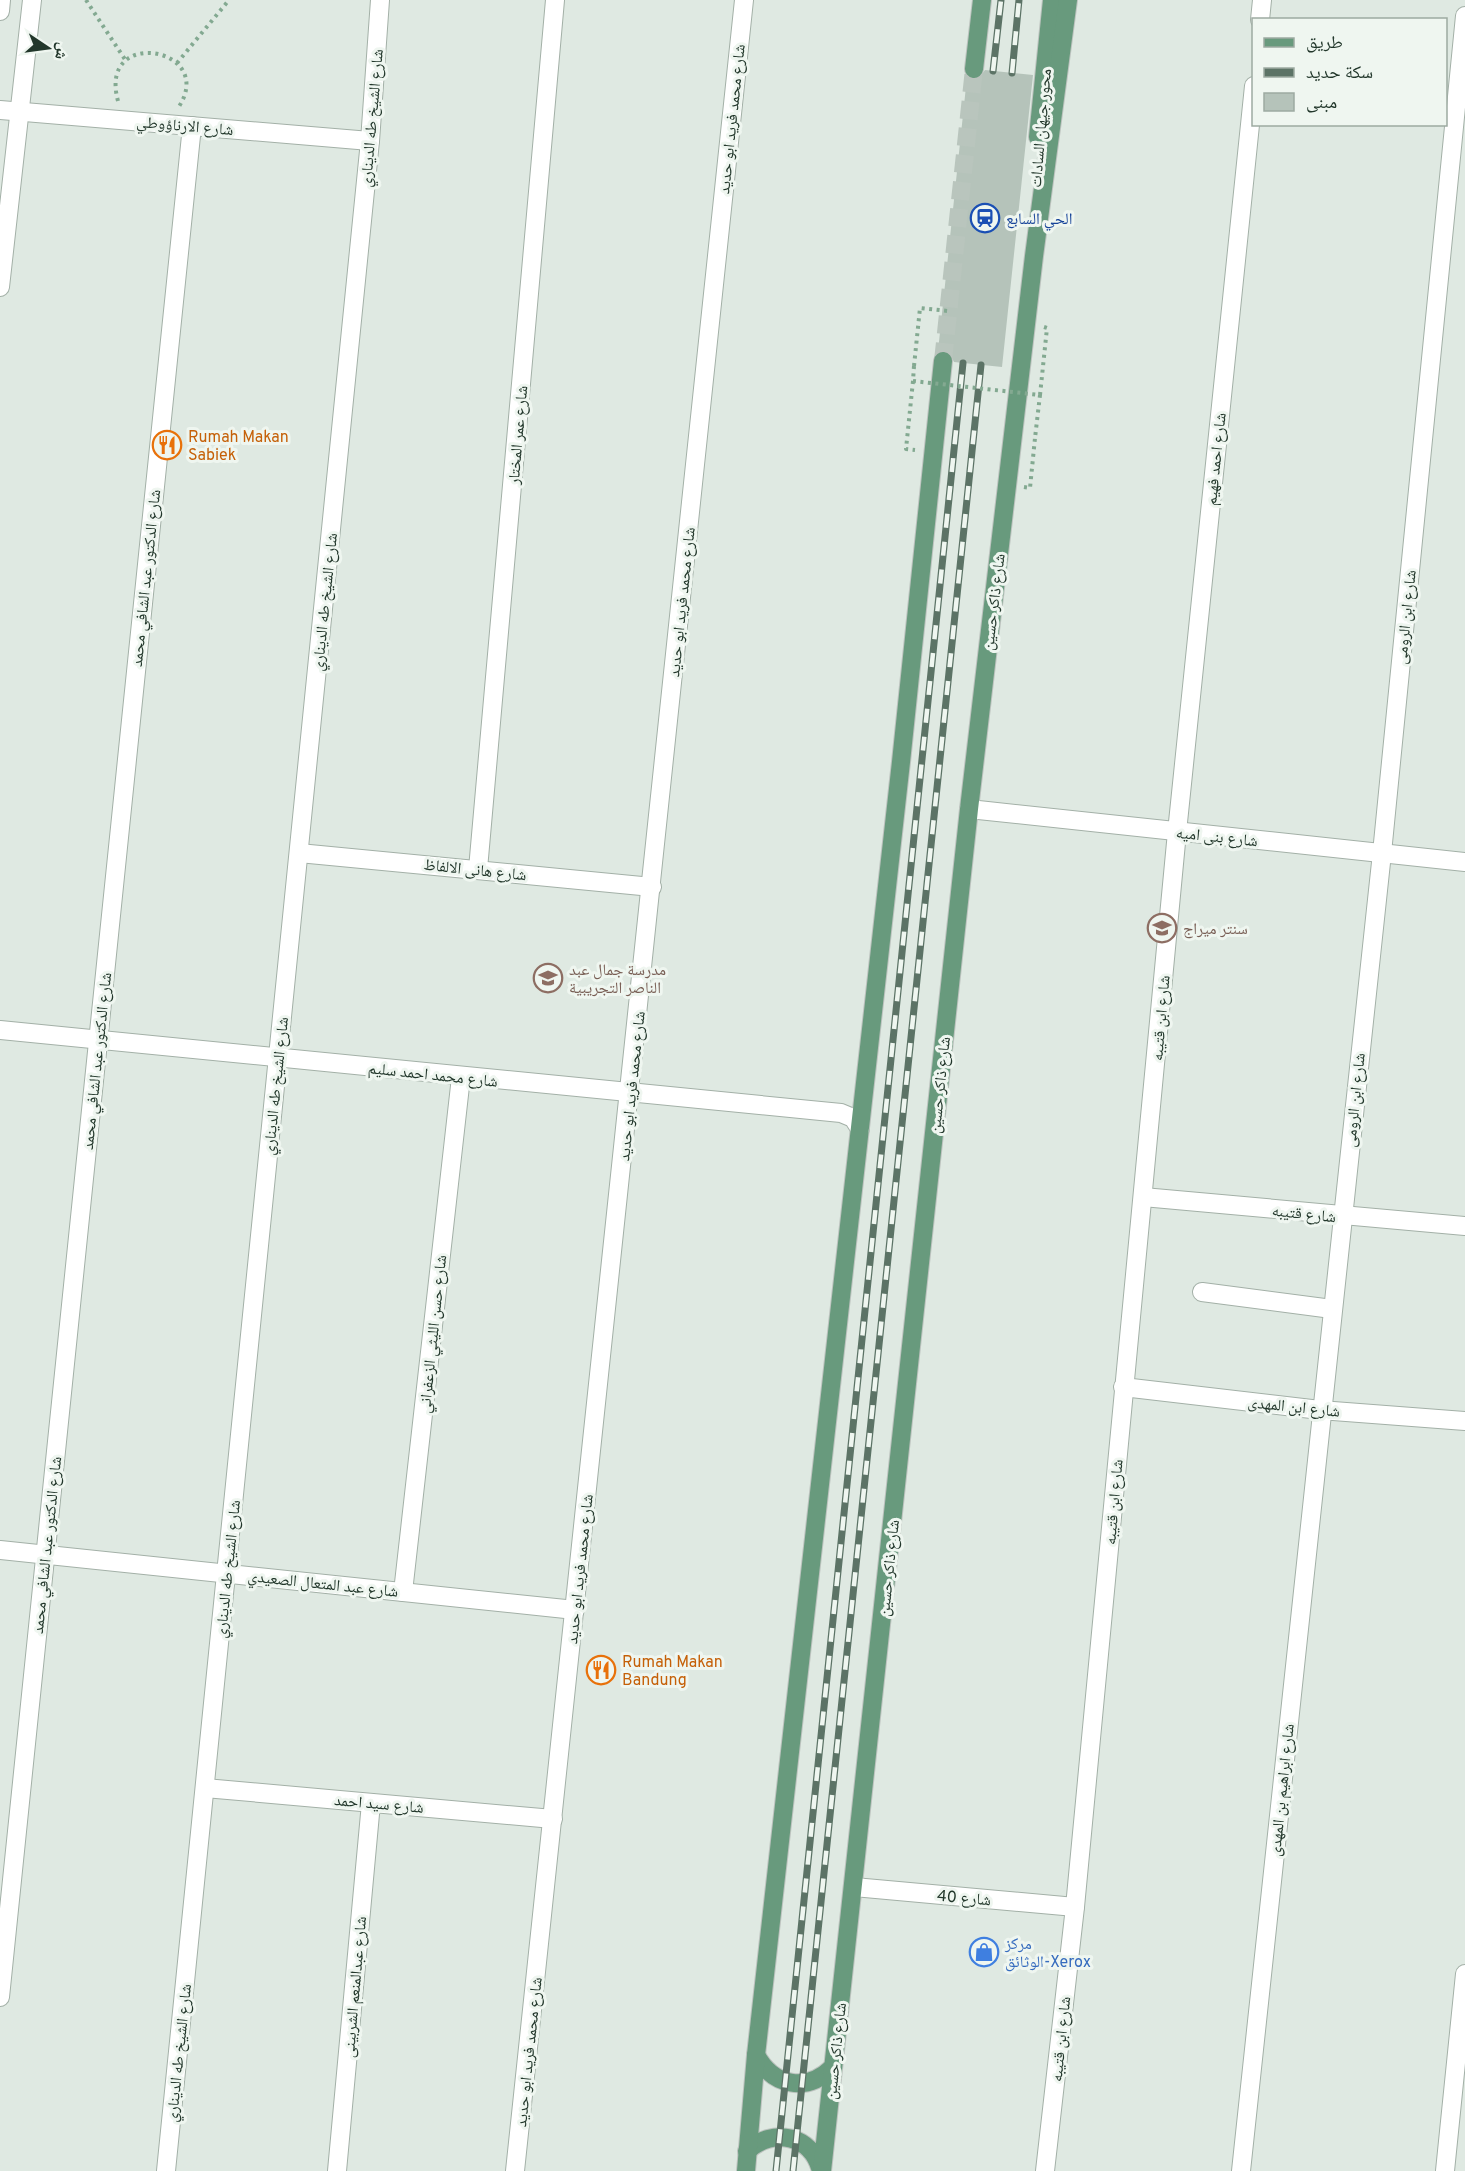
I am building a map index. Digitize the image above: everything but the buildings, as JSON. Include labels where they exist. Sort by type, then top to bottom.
[{"type":"main road","points":[[974,69],[982,0]]},
{"type":"main road","name":"محور جيهان السادات","points":[[1034,256],[1036,148],[1052,0]]},
{"type":"main road","name":"شارع ذاكر حسين","points":[[821,2171],[854,1887],[969,809],[1034,256],[1068,0]]},
{"type":"main road","points":[[746,2171],[756,2055],[943,361]]},
{"type":"main road","points":[[756,2055],[768,2072],[785,2082],[806,2084],[825,2075],[832,2068]]},
{"type":"main road","points":[[747,2151],[763,2140],[782,2136],[792,2138],[808,2148],[821,2171]]},
{"type":"street","points":[[0,11],[1,0]]},
{"type":"street","points":[[0,287],[32,0]]},
{"type":"street","name":"شارع الشيخ طه الديناري","points":[[166,2171],[370,141],[380,0]]},
{"type":"street","name":"شارع عمر المختار","points":[[478,869],[555,0]]},
{"type":"street","name":"شارع محمد فريد ابو حديد","points":[[515,2171],[744,0]]},
{"type":"street","points":[[1260,18],[1262,0]]},
{"type":"street","name":"شارع ابن الرومى","points":[[1332,1310],[1382,853],[1465,16]]},
{"type":"street","name":"شارع احمد فهيم","points":[[1177,832],[1252,105]]},
{"type":"street","name":"شارع الارناؤوطي","points":[[0,110],[370,141]]},
{"type":"street","name":"شارع الدكتور عبد الشافي محمد","points":[[0,1997],[192,126]]},
{"type":"street","name":"شارع بنى اميه","points":[[969,809],[1465,862]]},
{"type":"street","name":"شارع ابن قتيبه","points":[[1045,2171],[1075,1907],[1177,832]]},
{"type":"street","name":"شارع هانى الالفاظ","points":[[299,853],[652,887]]},
{"type":"street","name":"شارع محمد احمد سليم","points":[[0,1030],[630,1094],[841,1113],[853,1119],[860,1128]]},
{"type":"street","name":"شارع حسن الليثي الزعفراني","points":[[403,1592],[461,1077]]},
{"type":"street","name":"شارع قتيبه","points":[[1143,1197],[1341,1217],[1465,1226]]},
{"type":"street","points":[[1202,1292],[1332,1310]]},
{"type":"street","name":"شارع ابراهيم بن المهدى","points":[[1241,2171],[1332,1310]]},
{"type":"street","name":"شارع ابن المهدى","points":[[1124,1387],[1320,1410],[1465,1421]]},
{"type":"street","name":"شارع عبد المتعال الصعيدي","points":[[0,1550],[575,1610]]},
{"type":"street","name":"شارع سيد احمد","points":[[205,1788],[553,1819]]},
{"type":"street","name":"شارع عبدالمنعم الشربينى","points":[[337,2171],[370,1803]]},
{"type":"street","name":"شارع 40","points":[[854,1887],[1075,1907]]},
{"type":"street","points":[[1445,2171],[1465,1974]]},
{"type":"path","points":[[86,0],[126,61]]},
{"type":"path","points":[[177,63],[229,0]]},
{"type":"path","points":[[130,121],[117,100],[115,90],[119,69],[126,61],[144,52],[154,51],[177,63],[185,79],[185,91],[181,104],[164,124]]},
{"type":"path","points":[[906,449],[920,308],[948,312]]},
{"type":"path","points":[[1030,488],[1047,328]]},
{"type":"path","points":[[913,381],[1040,395]]},
{"type":"tunnel","points":[[943,361],[974,69]]},
{"type":"railway","points":[[993,71],[1001,0]]},
{"type":"railway","points":[[1012,73],[1019,0]]},
{"type":"railway","points":[[776,2171],[963,363]]},
{"type":"railway","points":[[793,2171],[981,365]]},
{"type":"place","name":"الحي السابع","points":[[985,218]]},
{"type":"place","name":"Rumah Makan Sabiek","points":[[167,445]]},
{"type":"place","name":"سنتر ميراج","points":[[1162,928]]},
{"type":"place","name":"مدرسة جمال عبد الناصر التجريبية","points":[[548,978]]},
{"type":"place","name":"Rumah Makan Bandung","points":[[601,1670]]},
{"type":"place","name":"مركز الوثائق-Xerox","points":[[984,1952]]}]
